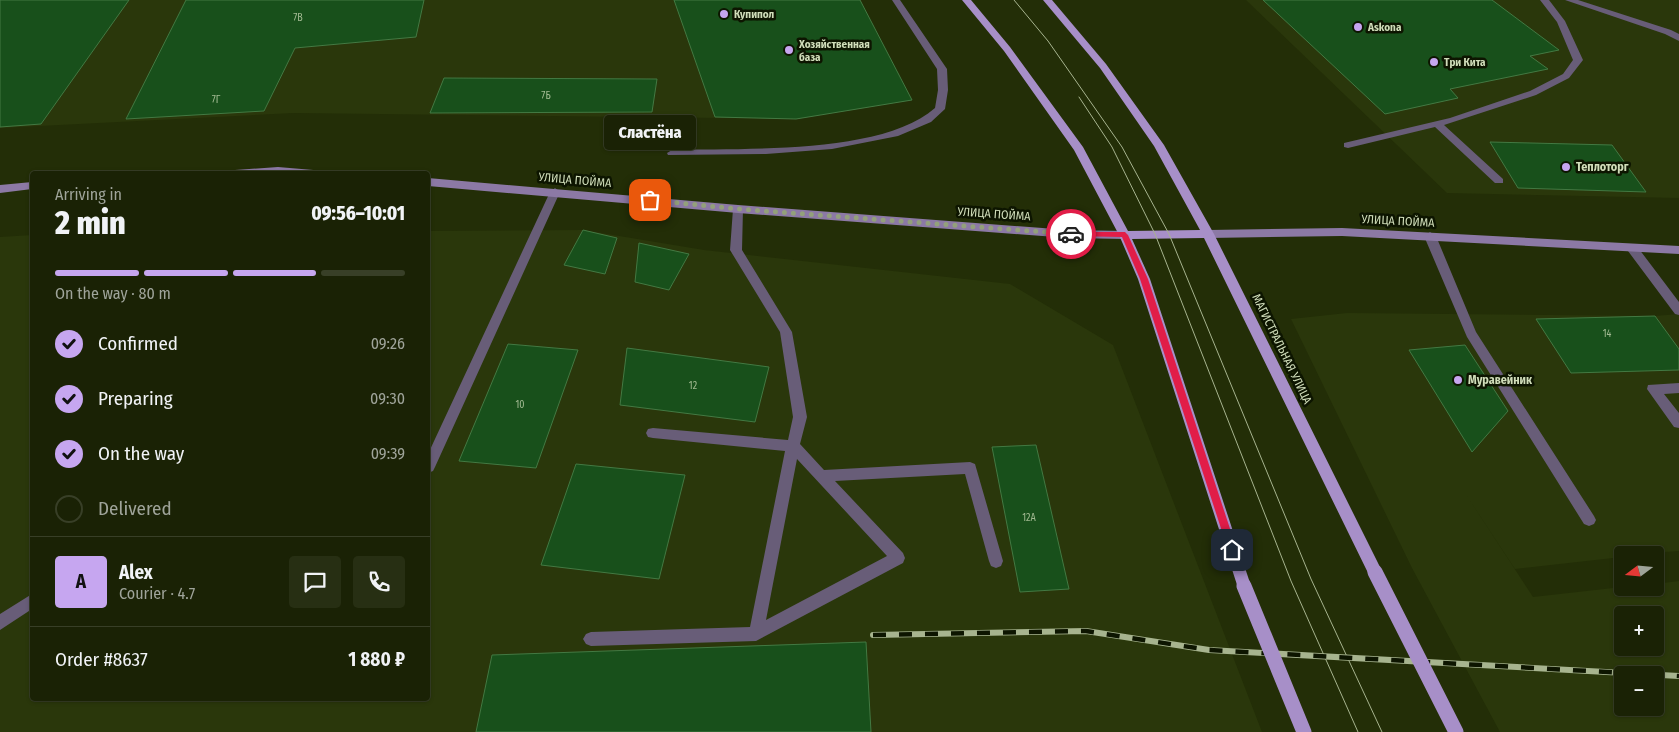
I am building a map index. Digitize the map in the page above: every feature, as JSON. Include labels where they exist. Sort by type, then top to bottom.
[{"type":"main road","points":[[966,0],[1007,49],[1079,149],[1125,235],[1144,279],[1244,586],[1304,732]]},
{"type":"main road","name":"МАГИСТРАЛЬНАЯ УЛИЦА","points":[[1047,0],[1103,66],[1159,145],[1208,234],[1456,732]]},
{"type":"main road","name":"УЛИЦА ПОЙМА","points":[[1125,235],[1208,234]]},
{"type":"street","points":[[264,171],[290,171]]},
{"type":"street","name":"УЛИЦА ПОЙМА","points":[[430,182],[738,209],[1069,234],[1125,235]]},
{"type":"street","points":[[0,189],[30,186]]},
{"type":"street","name":"УЛИЦА ПОЙМА","points":[[1208,234],[1342,232],[1679,250]]},
{"type":"lane","points":[[672,153],[820,146],[873,139],[924,122],[940,109],[943,90],[942,69],[896,0]]},
{"type":"lane","points":[[1348,145],[1437,124],[1533,93],[1566,76],[1578,60],[1561,21],[1544,0]]},
{"type":"lane","points":[[1569,0],[1679,34]]},
{"type":"lane","points":[[1668,32],[1679,38]]},
{"type":"lane","points":[[1437,124],[1499,181]]},
{"type":"lane","points":[[430,463],[555,192]]},
{"type":"lane","points":[[738,209],[736,250],[786,332],[800,417],[756,634]]},
{"type":"lane","points":[[1430,236],[1471,334],[1590,520]]},
{"type":"lane","points":[[1632,248],[1679,311]]},
{"type":"lane","points":[[1679,388],[1653,389],[1679,423]]},
{"type":"lane","points":[[591,639],[756,634],[898,558],[793,446],[653,434]]},
{"type":"lane","points":[[820,476],[970,468],[996,561]]},
{"type":"lane","points":[[0,622],[30,602]]},
{"type":"shaded area","points":[[0,0],[860,0],[912,100],[796,119],[293,113],[0,128]]},
{"type":"shaded area","points":[[1246,0],[1679,0],[1679,198],[1447,193]]},
{"type":"shaded area","points":[[583,230],[704,250],[1010,284],[1113,345],[1262,732],[0,732],[0,237],[30,235],[30,701],[430,701],[430,231]]},
{"type":"shaded area","points":[[1347,313],[1654,316],[1679,314],[1679,551],[1664,552],[1664,546],[1614,546],[1614,558],[1515,569],[1465,493],[1533,597],[1614,588],[1614,596],[1664,596],[1664,583],[1679,581],[1679,732],[1500,732],[1412,568],[1291,319]]},
{"type":"building","points":[[0,0],[129,0],[41,124],[0,127]]},
{"type":"building","points":[[186,0],[424,0],[416,37],[295,48],[264,111],[126,119]]},
{"type":"building","name":"Хозяйственная база","points":[[674,0],[860,0],[912,100],[796,119],[715,117]]},
{"type":"building","name":"Три Кита","points":[[1263,0],[1492,0],[1559,50],[1530,56],[1548,69],[1450,89],[1458,98],[1385,114]]},
{"type":"building","points":[[444,78],[657,79],[652,112],[430,113]]},
{"type":"building","name":"Теплоторг","points":[[1490,142],[1612,145],[1646,192],[1518,188]]},
{"type":"building","points":[[583,230],[617,238],[605,274],[564,265]]},
{"type":"building","points":[[639,243],[689,254],[669,290],[635,282]]},
{"type":"building","points":[[1655,316],[1679,349],[1679,370],[1571,373],[1536,319]]},
{"type":"building","points":[[508,344],[578,350],[536,468],[459,461]]},
{"type":"building","name":"Муравейник","points":[[1465,345],[1508,411],[1472,452],[1409,350]]},
{"type":"building","points":[[627,348],[769,367],[755,422],[620,405]]},
{"type":"building","points":[[1036,445],[1069,589],[1020,592],[992,447]]},
{"type":"building","points":[[576,464],[685,475],[659,579],[541,565]]},
{"type":"building","points":[[866,642],[871,732],[476,732],[492,655]]},
{"type":"tram line","points":[[1014,0],[1048,41],[1122,147],[1169,234],[1311,579],[1382,732]]},
{"type":"tram line","points":[[1079,97],[1112,147],[1155,234],[1291,581],[1358,732]]},
{"type":"railway","points":[[873,635],[1086,631],[1209,650],[1679,676]]},
{"type":"way so far","points":[[650,200],[738,209],[1071,234]]},
{"type":"place","name":"Купипол","points":[[724,14]]},
{"type":"place","name":"Askona","points":[[1358,27]]},
{"type":"place","name":"Хозяйственная база","points":[[789,50]]},
{"type":"place","name":"Три Кита","points":[[1434,62]]},
{"type":"place","name":"Теплоторг","points":[[1566,167]]},
{"type":"place","name":"Сластёна","points":[[650,200]]},
{"type":"place","name":"Муравейник","points":[[1458,380]]},
{"type":"route","points":[[1071,234],[1125,235],[1144,279],[1232,550]]}]
